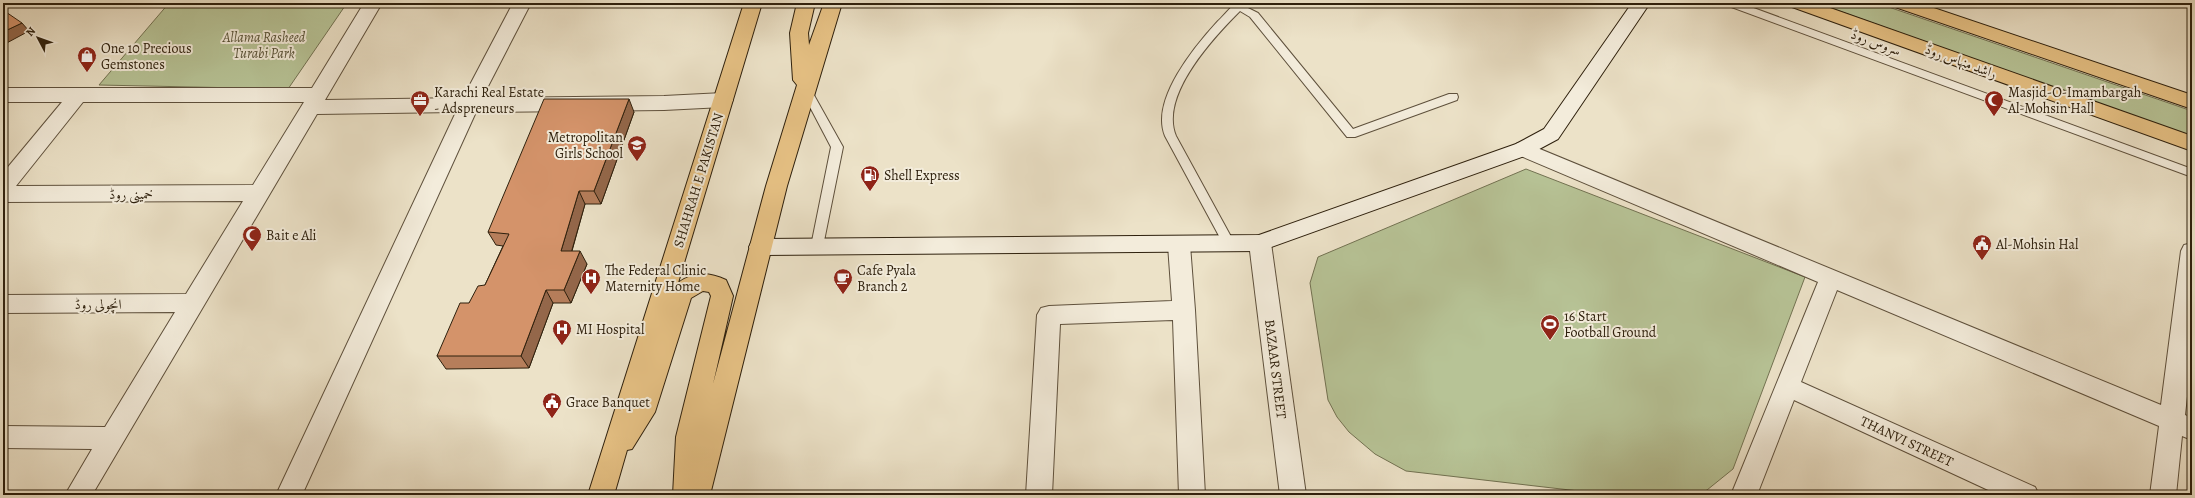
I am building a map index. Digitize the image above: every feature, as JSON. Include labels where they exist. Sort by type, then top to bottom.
[{"type":"main road","name":"SHAHRAH E PAKISTAN","points":[[601,495],[611,458],[753,3]]},
{"type":"main road","points":[[804,87],[799,32],[806,3]]},
{"type":"main road","points":[[697,495],[760,247],[804,87],[834,3]]},
{"type":"main road","name":"راشد منہاس روڈ","points":[[1798,3],[2192,144]]},
{"type":"main road","points":[[1901,3],[2192,102]]},
{"type":"main road","points":[[611,458],[643,412],[681,294],[688,287],[701,282],[712,282],[718,286],[722,296],[688,437],[686,495]]},
{"type":"street","points":[[78,495],[373,3]]},
{"type":"street","points":[[289,495],[469,105],[522,3]]},
{"type":"street","points":[[760,247],[1260,243],[1523,149],[1551,134],[1642,3]]},
{"type":"street","points":[[3,188],[78,95]]},
{"type":"street","points":[[3,96],[78,95],[469,105],[664,103],[723,100]]},
{"type":"street","points":[[1523,149],[2182,424]]},
{"type":"street","name":"خمینی روڈ","points":[[3,194],[259,193]]},
{"type":"street","name":"BAZAAR STREET","points":[[1260,243],[1292,495]]},
{"type":"street","points":[[1179,244],[1184,310],[1192,495]]},
{"type":"street","points":[[2163,495],[2182,424],[2192,251]]},
{"type":"street","points":[[1744,495],[1831,278]]},
{"type":"street","name":"انچولی روڈ","points":[[3,304],[193,303]]},
{"type":"street","points":[[1039,495],[1049,315],[1184,310]]},
{"type":"street","name":"THANVI STREET","points":[[1788,386],[2026,495]]},
{"type":"street","points":[[3,437],[112,438]]},
{"type":"lane","name":"سروس روڈ","points":[[1730,3],[2192,173]]},
{"type":"lane","points":[[1229,244],[1181,158],[1168,130],[1170,101],[1186,69],[1216,29],[1239,6],[1254,15],[1351,134],[1453,97]]},
{"type":"lane","points":[[804,87],[837,147],[817,246]]},
{"type":"green space","name":"Allama Rasheed Turabi Park","points":[[169,3],[347,3],[288,89],[99,85]]},
{"type":"green space","points":[[1817,3],[1877,3],[2192,111],[2192,137]]},
{"type":"green space","name":"16 Start Football Ground","points":[[1526,169],[1805,277],[1733,469],[1707,490],[1697,495],[1613,495],[1406,471],[1375,454],[1349,432],[1337,417],[1328,400],[1310,283],[1318,257]]},
{"type":"building","points":[[3,10],[22,23],[3,32]]},
{"type":"building","points":[[544,99],[629,99],[594,191],[579,191],[561,251],[580,251],[564,290],[546,290],[521,356],[437,356],[460,303],[469,303],[478,286],[485,285],[509,234],[488,232]]},
{"type":"place","name":"One 10 Precious Gemstones","points":[[87,73]]},
{"type":"place","name":"Karachi Real Estate - Adspreneurs","points":[[420,117]]},
{"type":"place","name":"Masjid-O-Imambargah Al-Mohsin Hall","points":[[1994,117]]},
{"type":"place","name":"Metropolitan Girls School","points":[[637,162]]},
{"type":"place","name":"Shell Express","points":[[870,192]]},
{"type":"place","name":"Bait e Ali","points":[[252,252]]},
{"type":"place","name":"Al-Mohsin Hal","points":[[1982,261]]},
{"type":"place","name":"The Federal Clinic Maternity Home","points":[[591,295]]},
{"type":"place","name":"Cafe Pyala Branch 2","points":[[843,295]]},
{"type":"place","name":"16 Start Football Ground","points":[[1550,341]]},
{"type":"place","name":"MI Hospital","points":[[562,346]]},
{"type":"place","name":"Grace Banquet","points":[[552,419]]}]
